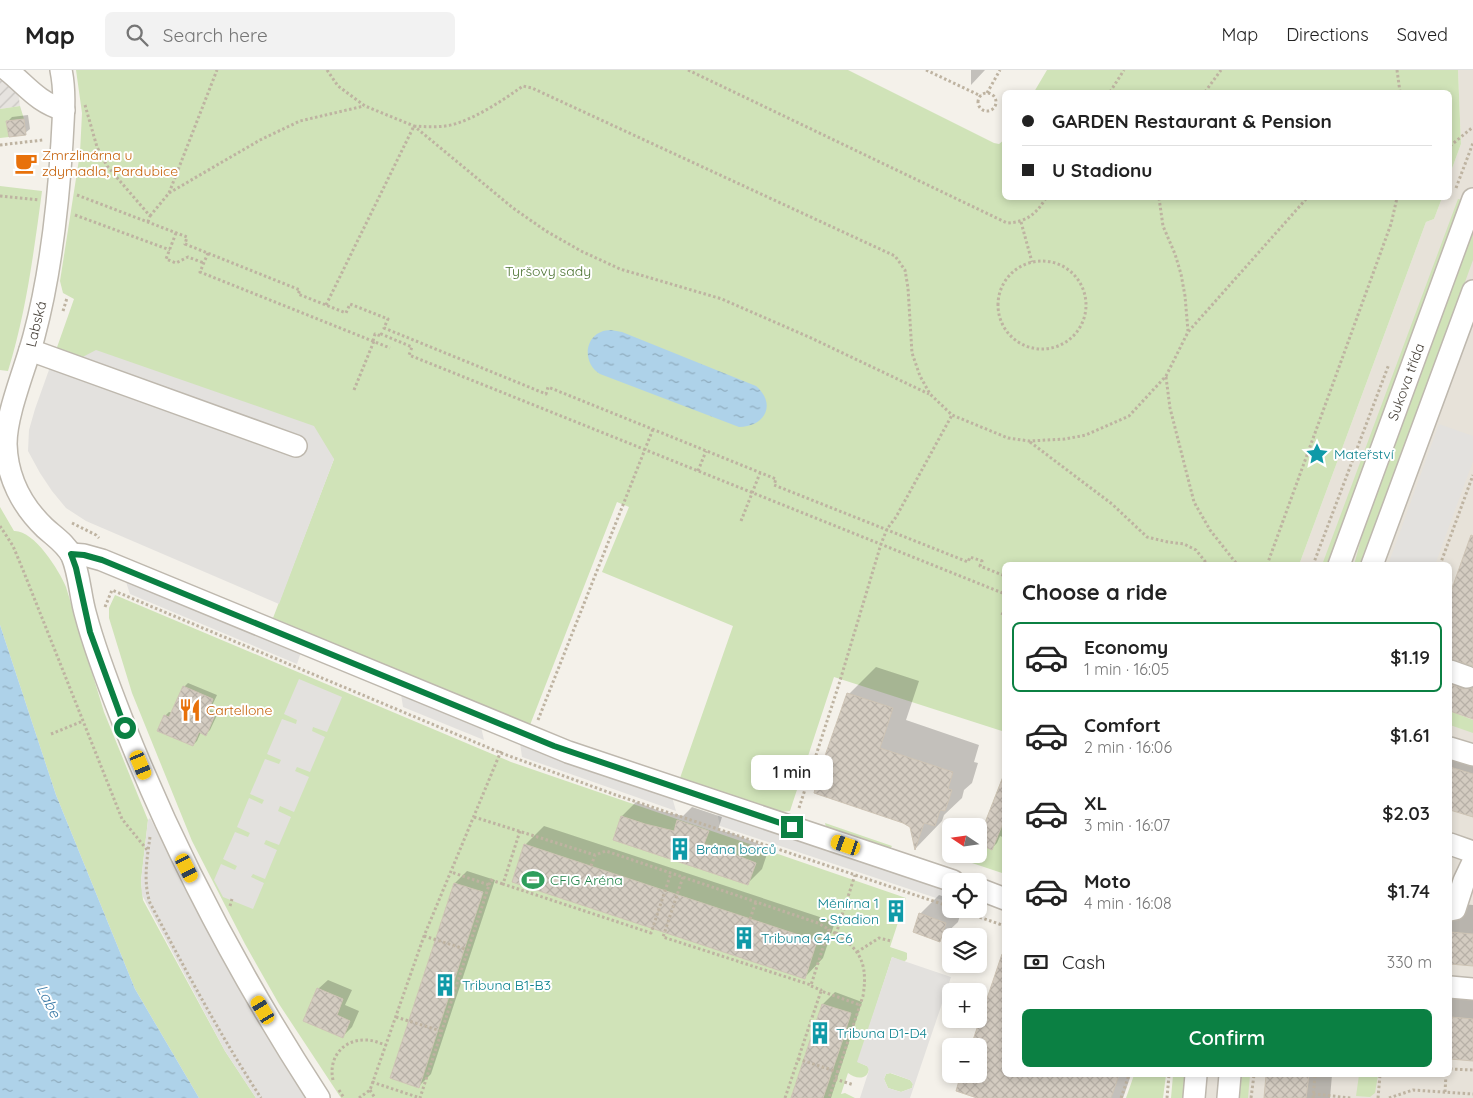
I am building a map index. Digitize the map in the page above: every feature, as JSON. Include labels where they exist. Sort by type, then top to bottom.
[{"type":"street","points":[[7,70],[36,97],[53,107],[63,89]]},
{"type":"street","name":"Labská","points":[[63,89],[58,188],[48,270],[6,442],[7,460],[11,475],[29,511],[71,554]]},
{"type":"street","name":"Sukova třída","points":[[1339,562],[1464,194]]},
{"type":"street","points":[[1373,562],[1472,300]]},
{"type":"street","points":[[30,350],[296,446]]},
{"type":"street","points":[[319,1098],[256,997],[217,928],[172,838],[125,728],[104,672],[84,612],[71,554],[102,560],[568,752],[942,877]]},
{"type":"street","points":[[1452,749],[1473,755]]},
{"type":"street","points":[[1452,845],[1473,852]]},
{"type":"street","points":[[1452,909],[1458,905],[1456,887],[1473,862]]},
{"type":"street","points":[[1452,987],[1473,988]]},
{"type":"street","points":[[1194,1098],[1196,1077]]},
{"type":"street","points":[[1228,1098],[1230,1077]]},
{"type":"path","points":[[148,222],[150,216],[168,193],[217,70]]},
{"type":"path","points":[[327,70],[338,86],[365,106],[414,126],[513,208],[546,231],[582,251],[620,269],[722,299],[809,337],[930,394]]},
{"type":"path","points":[[688,70],[1007,223],[1021,222],[1038,210],[1045,200]]},
{"type":"path","points":[[926,70],[981,96]]},
{"type":"path","points":[[987,94],[995,100],[994,106],[990,110],[984,110],[980,107],[978,101],[981,96],[987,94],[1000,70]]},
{"type":"path","points":[[1111,90],[1124,70]]},
{"type":"path","points":[[1206,90],[1221,70]]},
{"type":"path","points":[[1397,70],[1400,90]]},
{"type":"path","points":[[414,126],[436,127],[457,124],[496,104],[523,86],[532,88],[895,256],[905,270],[912,353],[920,376],[930,394],[952,415],[1008,438],[1030,441],[1065,439],[1086,434],[1129,416],[1166,376],[1188,332],[1305,200]]},
{"type":"path","points":[[63,89],[82,92],[97,147],[107,166],[150,216]]},
{"type":"path","points":[[168,193],[260,140],[300,121],[365,106]]},
{"type":"path","points":[[326,305],[414,126]]},
{"type":"path","points":[[1452,144],[1473,128]]},
{"type":"path","points":[[0,145],[46,139]]},
{"type":"path","points":[[1464,194],[1473,142]]},
{"type":"path","points":[[0,196],[44,201]]},
{"type":"path","points":[[84,198],[176,233],[187,238],[185,244],[300,290],[298,294],[346,313],[350,304],[388,319],[381,334]]},
{"type":"path","points":[[1159,200],[1163,226],[1181,274],[1188,332]]},
{"type":"path","points":[[1268,562],[1391,224],[1397,200]]},
{"type":"path","points":[[78,216],[170,250]]},
{"type":"path","points":[[1021,222],[1032,262]]},
{"type":"path","points":[[176,233],[166,259],[176,263],[188,257],[204,263]]},
{"type":"path","points":[[208,253],[200,272],[390,348]]},
{"type":"path","points":[[1041,261],[1060,264],[1075,276],[1084,292],[1086,311],[1079,329],[1073,337],[1056,347],[1038,349],[1021,344],[1008,333],[1000,317],[998,300],[1004,283],[1016,270],[1032,262],[1041,261]]},
{"type":"path","points":[[384,328],[546,394],[548,388],[653,429],[776,480],[774,484],[968,562],[970,557],[982,561],[980,566],[1002,575]]},
{"type":"path","points":[[354,390],[376,334],[381,336],[381,334],[412,347],[409,355],[1002,592]]},
{"type":"path","points":[[1314,562],[1390,361]]},
{"type":"path","points":[[1166,376],[1170,408],[1194,502],[1202,517],[1236,562]]},
{"type":"path","points":[[792,827],[839,684],[881,544],[887,529],[896,517],[952,415]]},
{"type":"path","points":[[532,737],[653,429]]},
{"type":"path","points":[[1030,441],[1112,504],[1147,536],[1184,544],[1196,550],[1206,562]]},
{"type":"path","points":[[698,471],[706,451]]},
{"type":"path","points":[[742,521],[760,473]]},
{"type":"path","points":[[1441,562],[1473,475]]},
{"type":"path","points":[[69,521],[96,535],[105,547],[102,560],[112,590],[105,604],[104,612]]},
{"type":"path","points":[[0,526],[13,546],[23,570],[122,819],[148,851]]},
{"type":"path","points":[[112,590],[500,753],[616,795],[942,904]]},
{"type":"path","points":[[51,734],[83,722]]},
{"type":"path","points":[[359,1098],[370,1090],[424,936],[510,729]]},
{"type":"path","points":[[474,816],[595,855],[606,851],[818,923],[847,940],[857,952],[865,970],[866,982],[829,1098]]},
{"type":"path","points":[[503,884],[520,831]]},
{"type":"path","points":[[151,832],[146,881],[146,892],[150,903],[193,985],[261,1098]]},
{"type":"path","points":[[591,866],[595,855]]},
{"type":"path","points":[[451,872],[489,885]]},
{"type":"path","points":[[372,1082],[420,1098],[490,880],[651,933],[670,873]]},
{"type":"path","points":[[836,934],[855,875]]},
{"type":"path","points":[[683,877],[663,936],[737,958],[860,1005]]},
{"type":"path","points":[[750,919],[756,902]]},
{"type":"path","points":[[578,908],[579,904]]},
{"type":"path","points":[[982,918],[1002,925]]},
{"type":"path","points":[[811,985],[829,929]]},
{"type":"path","points":[[424,936],[468,950]]},
{"type":"path","points":[[857,952],[879,938],[891,941]]},
{"type":"path","points":[[785,1098],[821,991]]},
{"type":"path","points":[[396,1017],[441,1031]]},
{"type":"path","points":[[333,1082],[332,1066],[339,1051],[345,1046],[352,1042],[366,1040],[386,1045]]},
{"type":"path","points":[[798,1059],[838,1072]]},
{"type":"path","points":[[1452,1069],[1473,1070]]},
{"type":"path","points":[[1120,1098],[1128,1077]]},
{"type":"path","points":[[1167,1098],[1169,1077]]},
{"type":"path","points":[[1251,1098],[1254,1077]]},
{"type":"path","points":[[1315,1077],[1313,1096],[1350,1098]]},
{"type":"path","points":[[1378,1098],[1380,1077]]},
{"type":"path","points":[[1445,1092],[1446,1077]]},
{"type":"path","points":[[835,1079],[854,1085]]},
{"type":"path","points":[[339,1090],[344,1098]]},
{"type":"path","points":[[370,1090],[375,1098]]},
{"type":"path","points":[[1389,1098],[1413,1090],[1473,1094]]},
{"type":"shaded area","points":[[0,70],[15,70],[20,106],[0,109]]},
{"type":"shaded area","points":[[1458,70],[1473,70],[1473,1098],[1180,1098],[1181,1077],[1452,1077],[1452,562],[1300,562],[1426,222],[1434,219],[1441,200],[1452,200],[1452,169],[1461,144]]},
{"type":"shaded area","points":[[96,350],[314,426],[334,459],[279,604],[86,521],[66,508],[52,491],[28,451],[29,430],[35,409],[55,353],[77,360]]},
{"type":"shaded area","points":[[1439,424],[1473,436],[1473,461],[1436,562],[1389,562]]},
{"type":"shaded area","points":[[125,579],[301,652],[297,664],[130,594]]},
{"type":"shaded area","points":[[299,679],[342,697],[327,732],[313,727],[312,731],[325,737],[310,772],[297,767],[295,771],[309,777],[294,812],[280,806],[278,811],[291,817],[279,845],[266,840],[264,844],[277,850],[265,879],[253,874],[251,877],[264,883],[253,909],[223,897],[214,880],[221,864],[235,870],[237,866],[223,859],[235,832],[248,837],[250,833],[237,827],[249,798],[262,804],[264,800],[250,794],[265,759],[279,764],[281,760],[267,754],[282,719],[296,724],[297,720],[284,714]]},
{"type":"shaded area","points":[[401,694],[481,727],[484,740],[403,707]]},
{"type":"shaded area","points":[[520,743],[672,797],[676,811],[522,757]]},
{"type":"shaded area","points":[[717,812],[942,887],[942,900],[720,826]]},
{"type":"shaded area","points":[[150,818],[223,961],[279,1057],[308,1098],[256,1098],[225,1051],[142,895],[141,881],[148,820]]},
{"type":"shaded area","points":[[892,957],[951,977],[949,983],[942,983],[942,1004],[910,1098],[860,1098],[869,1070],[867,1066],[857,1062]],"holes":[[[891,1073],[910,1080],[913,1084],[912,1088],[901,1092],[888,1088],[884,1079],[886,1074]]]},
{"type":"green space","name":"Tyršovy sady","points":[[76,70],[848,70],[994,143],[999,144],[1002,142],[1002,200],[1441,200],[1434,219],[1426,222],[1300,562],[1002,562],[1002,731],[834,677],[790,811],[781,812],[680,778],[733,626],[602,572],[629,507],[617,502],[530,725],[273,618],[334,459],[55,353],[74,299],[63,293],[60,281],[80,153],[82,113]]},
{"type":"green space","points":[[1047,70],[1458,70],[1461,144],[1452,169],[1452,90],[1035,90]]},
{"type":"green space","points":[[20,106],[24,119],[6,121],[9,137],[0,138],[0,109]]},
{"type":"green space","points":[[0,186],[42,191],[25,304],[8,371],[0,370]]},
{"type":"green space","points":[[1458,199],[1463,200],[1329,562],[1323,562]]},
{"type":"green space","points":[[1473,228],[1473,260],[1363,562],[1355,562],[1365,524]]},
{"type":"green space","points":[[0,507],[14,531],[22,532],[30,537],[45,552],[66,587],[104,712],[148,820],[141,881],[143,900],[225,1051],[256,1098],[199,1098],[135,989],[56,795],[0,625]]},
{"type":"green space","name":"CFIG Aréna","points":[[115,595],[511,762],[906,898],[890,947],[907,953],[907,959],[904,962],[892,957],[858,1062],[869,1067],[867,1075],[861,1078],[854,1077],[848,1073],[841,1094],[845,1093],[855,1098],[341,1098],[279,1004],[245,944],[192,841],[132,693],[109,618],[109,608]]},
{"type":"green space","points":[[1452,712],[1473,720],[1473,733],[1452,726]]},
{"type":"green space","points":[[1002,779],[1002,873],[972,863],[988,862],[987,818]]},
{"type":"green space","points":[[825,823],[892,846],[890,849],[826,827]]},
{"type":"green space","points":[[890,1073],[910,1080],[913,1084],[912,1088],[901,1092],[888,1088],[884,1079],[886,1074]]},
{"type":"green space","points":[[1133,1077],[1166,1077],[1163,1098],[1126,1098]]},
{"type":"green space","points":[[1173,1077],[1185,1077],[1183,1098],[1171,1098]]},
{"type":"green space","points":[[1242,1077],[1250,1077],[1248,1098],[1239,1098]]},
{"type":"green space","points":[[1359,1077],[1378,1077],[1375,1093],[1370,1097],[1356,1096]]},
{"type":"water","points":[[602,331],[622,332],[756,386],[766,400],[767,407],[765,413],[756,423],[739,427],[600,374],[590,362],[588,348],[596,335]]},
{"type":"water","name":"Labe","points":[[0,625],[56,795],[135,989],[199,1098],[0,1098]]},
{"type":"building","points":[[24,119],[26,135],[9,137],[6,121]]},
{"type":"building","points":[[1471,535],[1473,536],[1473,666],[1452,660],[1452,588]]},
{"type":"building","points":[[1452,685],[1463,689],[1473,688],[1473,719],[1452,712]]},
{"type":"building","points":[[183,686],[213,699],[207,714],[214,717],[206,736],[199,732],[193,746],[157,731],[164,715],[169,717]]},
{"type":"building","points":[[847,693],[893,708],[880,748],[953,772],[948,789],[952,790],[945,811],[940,810],[935,826],[924,823],[915,850],[910,827],[903,823],[814,793],[820,770]]},
{"type":"building","points":[[1452,768],[1473,774],[1473,817],[1452,811]]},
{"type":"building","points":[[1002,779],[1002,825],[992,850],[988,848],[987,818]]},
{"type":"building","name":"Brána borců","points":[[621,816],[674,831],[677,820],[709,831],[704,844],[756,863],[748,885],[613,840]]},
{"type":"building","points":[[524,844],[817,941],[805,979],[512,882]]},
{"type":"building","points":[[454,883],[483,892],[419,1088],[390,1078]]},
{"type":"building","points":[[919,913],[946,923],[944,928],[942,928],[940,942],[913,932]]},
{"type":"building","points":[[1452,932],[1473,934],[1473,966],[1452,964]]},
{"type":"building","points":[[1002,954],[1002,1077],[1118,1077],[1111,1098],[977,1098],[956,1091],[958,1083],[987,1083],[987,1038],[974,1038],[977,1028],[987,1028],[987,999]]},
{"type":"building","points":[[317,988],[343,999],[337,1015],[350,1021],[343,1038],[303,1021]]},
{"type":"building","points":[[822,1004],[851,1013],[841,1045],[823,1098],[791,1098]]},
{"type":"building","points":[[1452,1017],[1473,1019],[1473,1061],[1452,1059]]},
{"type":"building","points":[[1266,1077],[1309,1077],[1306,1098],[1264,1098]]},
{"type":"place","name":"Zmrzlinárna u zdymadla, Pardubice","points":[[26,163]]},
{"type":"place","name":"Mateřství","points":[[1317,454]]},
{"type":"place","name":"Cartellone","points":[[190,710]]},
{"type":"place","name":"Brána borců","points":[[680,849]]},
{"type":"place","name":"CFIG Aréna","points":[[533,880]]},
{"type":"place","name":"Měnírna 1 - Stadion","points":[[896,911]]},
{"type":"place","name":"Tribuna C4-C6","points":[[744,938]]},
{"type":"place","name":"Tribuna B1-B3","points":[[445,985]]},
{"type":"place","name":"Tribuna D1-D4","points":[[820,1033]]},
{"type":"route","points":[[125,728],[90,632],[84,612],[76,568],[71,554],[102,560],[568,752],[792,827]]}]
